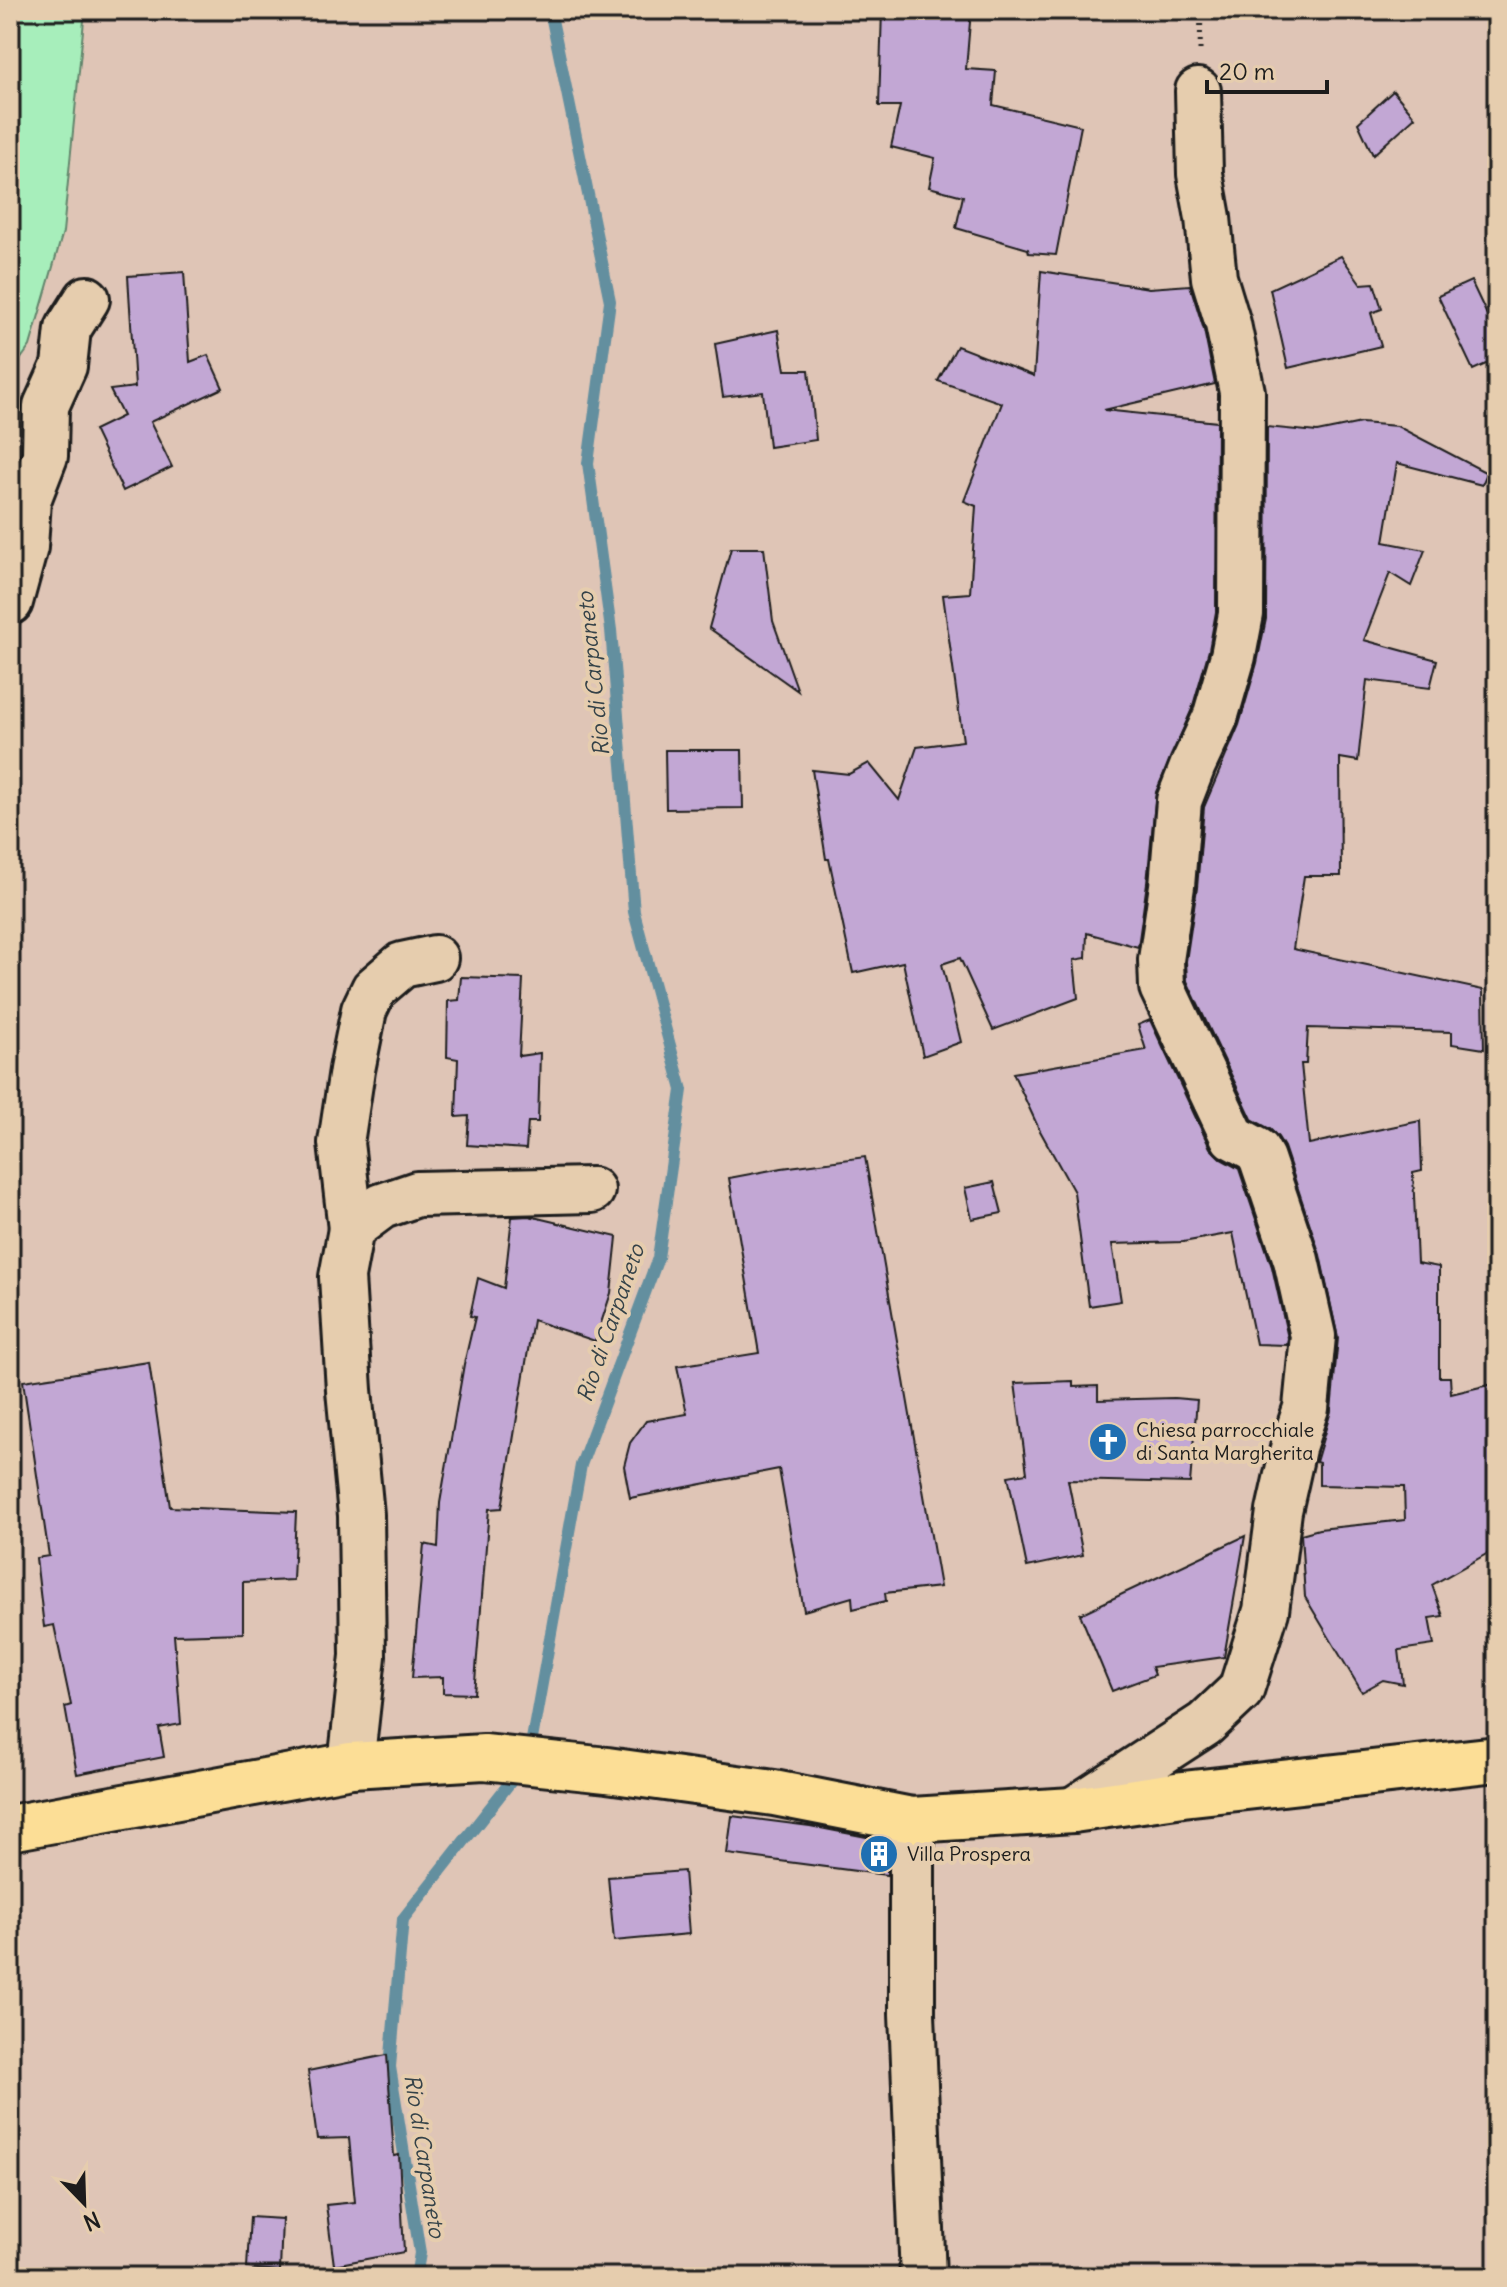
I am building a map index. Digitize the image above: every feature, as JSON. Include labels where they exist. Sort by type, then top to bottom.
[{"type":"main road","points":[[10,1828],[351,1765],[484,1757],[774,1793],[912,1820],[1073,1810],[1183,1794],[1497,1759]]},
{"type":"street","points":[[1073,1810],[1205,1724],[1241,1690],[1266,1611],[1279,1511],[1294,1444],[1306,1408],[1313,1336],[1296,1260],[1262,1159],[1257,1150],[1233,1137],[1162,987],[1161,960],[1172,886],[1179,801],[1215,718],[1233,656],[1241,614],[1242,392],[1228,324],[1214,278],[1200,174],[1198,91]]},
{"type":"street","points":[[10,602],[25,547],[28,500],[45,456],[46,406],[64,366],[68,329],[87,299]]},
{"type":"street","points":[[351,1765],[363,1656],[361,1515],[342,1277],[351,1229],[341,1143],[364,1010],[374,989],[402,965],[435,958]]},
{"type":"street","points":[[351,1229],[382,1206],[417,1194],[592,1190]]},
{"type":"street","points":[[912,1820],[912,2014],[923,2277]]},
{"type":"green space","points":[[10,10],[85,10],[63,232],[30,346],[10,374]]},
{"type":"building","points":[[882,10],[971,10],[966,69],[996,71],[993,105],[1081,126],[1056,255],[1029,253],[1028,249],[956,228],[963,196],[929,187],[935,158],[891,147],[900,106],[879,106]]},
{"type":"building","points":[[1393,91],[1415,117],[1373,155],[1358,123]]},
{"type":"building","points":[[1341,256],[1361,284],[1374,283],[1382,309],[1371,313],[1381,346],[1288,368],[1270,289]]},
{"type":"building","points":[[1041,271],[1149,288],[1190,285],[1204,330],[1215,384],[1104,410],[1217,422],[1216,612],[1192,709],[1156,792],[1138,947],[1087,933],[1086,958],[1074,960],[1078,998],[993,1030],[960,958],[942,964],[961,1042],[923,1056],[903,962],[853,973],[829,859],[826,859],[812,770],[849,774],[869,763],[899,800],[917,747],[963,741],[943,595],[970,593],[976,506],[964,501],[1002,403],[938,381],[957,346],[1034,376]]},
{"type":"building","points":[[184,272],[190,362],[208,355],[223,388],[150,422],[172,467],[123,491],[94,430],[123,416],[110,390],[135,387],[128,276]]},
{"type":"building","points":[[1471,281],[1497,336],[1497,359],[1473,370],[1438,296]]},
{"type":"building","points":[[778,330],[785,370],[809,370],[816,440],[769,447],[763,392],[723,397],[715,344]]},
{"type":"building","points":[[1361,423],[1397,426],[1487,473],[1482,485],[1397,463],[1384,542],[1425,550],[1411,586],[1390,573],[1364,640],[1437,660],[1430,688],[1367,680],[1358,761],[1340,758],[1341,876],[1304,876],[1293,949],[1483,990],[1484,1049],[1452,1044],[1452,1032],[1308,1028],[1306,1064],[1301,1064],[1309,1144],[1420,1121],[1422,1171],[1413,1173],[1417,1263],[1439,1267],[1439,1377],[1450,1377],[1451,1394],[1497,1383],[1497,1548],[1432,1585],[1443,1616],[1429,1618],[1434,1645],[1399,1650],[1403,1684],[1383,1680],[1362,1692],[1305,1597],[1301,1534],[1319,1529],[1405,1520],[1404,1487],[1319,1485],[1319,1463],[1316,1462],[1331,1411],[1338,1338],[1320,1255],[1284,1147],[1270,1129],[1252,1119],[1187,981],[1186,961],[1197,888],[1204,807],[1239,725],[1266,619],[1267,427],[1317,432]]},
{"type":"building","points":[[731,548],[764,548],[773,621],[798,691],[709,628]]},
{"type":"building","points":[[665,750],[742,750],[743,808],[666,809]]},
{"type":"building","points":[[461,977],[523,979],[519,1056],[540,1053],[538,1122],[528,1122],[526,1149],[467,1145],[469,1116],[456,1117],[458,1059],[447,1057],[448,1001],[459,1000]]},
{"type":"building","points":[[1150,1020],[1210,1148],[1221,1159],[1239,1169],[1272,1267],[1287,1345],[1256,1344],[1233,1233],[1183,1242],[1112,1244],[1121,1301],[1089,1306],[1074,1192],[1039,1129],[1013,1073],[1146,1050],[1138,1025]]},
{"type":"building","points":[[865,1157],[940,1587],[885,1593],[886,1601],[853,1609],[852,1597],[804,1611],[779,1469],[630,1498],[624,1466],[630,1443],[646,1421],[687,1414],[677,1366],[759,1353],[729,1178]]},
{"type":"building","points":[[994,1182],[1002,1213],[972,1219],[965,1188]]},
{"type":"building","points":[[529,1216],[617,1237],[611,1293],[595,1341],[533,1320],[502,1508],[489,1509],[474,1694],[443,1693],[443,1677],[412,1678],[424,1544],[438,1547],[440,1503],[475,1317],[470,1316],[478,1278],[504,1288],[512,1217]]},
{"type":"building","points":[[149,1362],[170,1507],[296,1512],[293,1580],[243,1582],[243,1633],[174,1635],[181,1724],[159,1728],[164,1757],[77,1774],[65,1707],[71,1705],[54,1625],[44,1627],[36,1558],[49,1556],[23,1381]]},
{"type":"building","name":"Chiesa parrocchiale di Santa Margherita","points":[[1073,1381],[1073,1387],[1098,1386],[1098,1400],[1197,1400],[1190,1483],[1068,1480],[1083,1555],[1027,1567],[1008,1476],[1027,1473],[1015,1383]]},
{"type":"building","points":[[1245,1536],[1224,1657],[1152,1667],[1155,1675],[1112,1691],[1080,1614]]},
{"type":"building","points":[[732,1816],[810,1826],[887,1841],[887,1875],[727,1854]]},
{"type":"building","points":[[684,1871],[689,1934],[614,1941],[608,1877]]},
{"type":"building","points":[[387,2055],[394,2156],[399,2155],[404,2252],[334,2265],[326,2205],[355,2202],[349,2138],[317,2139],[308,2071]]},
{"type":"building","points":[[250,2217],[282,2219],[280,2271],[247,2268]]},
{"type":"waterway","name":"Rio di Carpaneto","points":[[529,1756],[581,1465],[658,1258],[682,1090],[634,912],[611,630],[588,463],[610,301],[550,10]]},
{"type":"waterway","name":"Rio di Carpaneto","points":[[416,2277],[420,2253],[390,2067],[403,1919],[519,1771]]},
{"type":"place","name":"Chiesa parrocchiale di Santa Margherita","points":[[1108,1442]]},
{"type":"place","name":"Villa Prospera","points":[[879,1854]]}]
